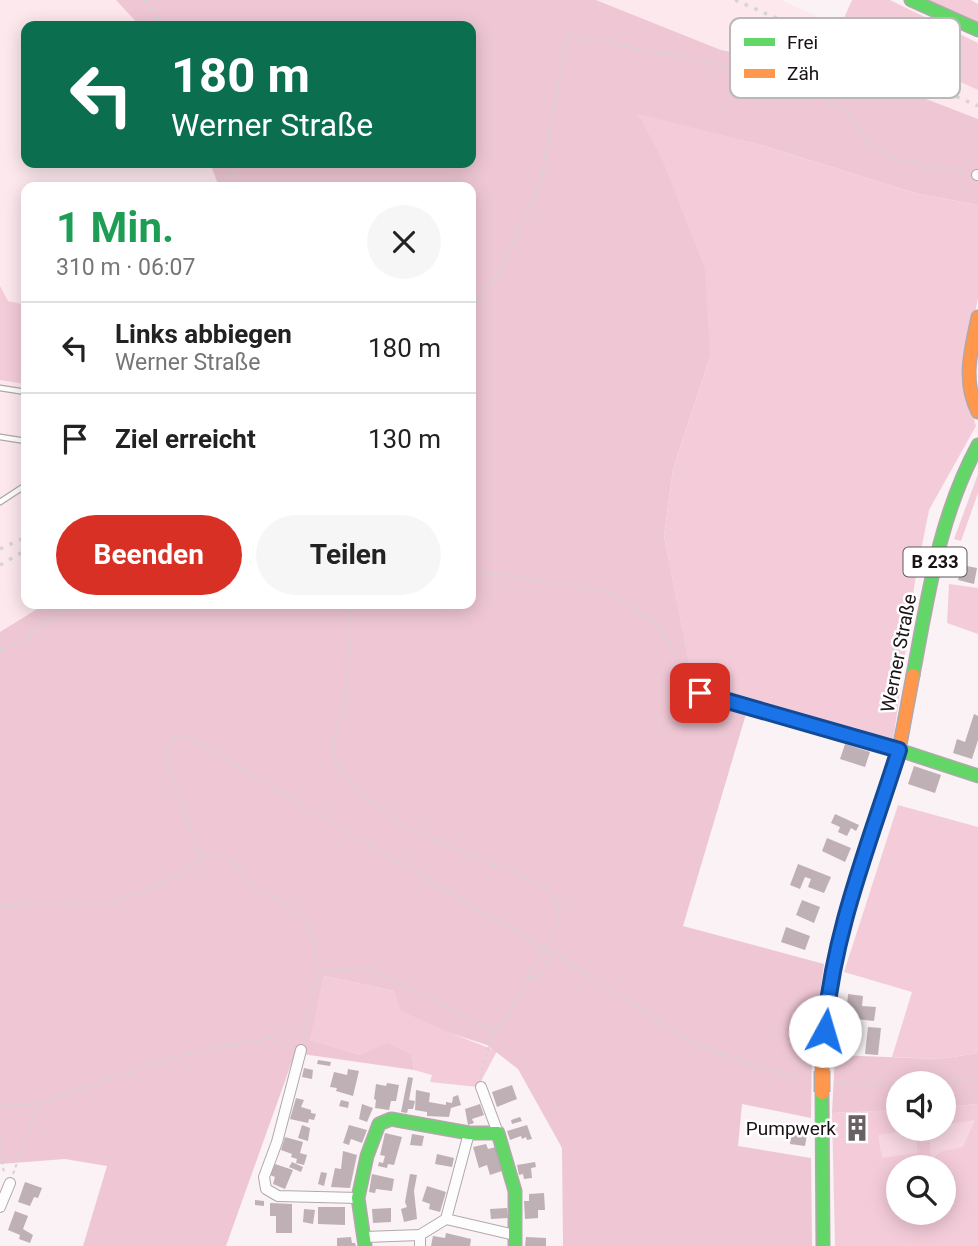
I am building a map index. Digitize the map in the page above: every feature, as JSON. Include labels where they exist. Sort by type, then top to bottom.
[{"type":"main road","points":[[911,0],[951,18]]},
{"type":"main road","points":[[960,22],[978,30]]},
{"type":"main road","points":[[978,317],[967,376],[971,402],[978,412]]},
{"type":"main road","name":"Werner Straße","points":[[823,1246],[820,1081],[826,1011],[834,961],[855,885],[899,750],[940,539],[955,491],[978,445]]},
{"type":"main road","points":[[899,750],[978,776]]},
{"type":"main road","points":[[365,1242],[358,1198],[367,1156],[382,1121],[391,1119],[469,1133],[498,1133],[515,1191],[515,1240]]},
{"type":"street","points":[[301,1050],[277,1142],[264,1177],[266,1189],[278,1196],[358,1198]]},
{"type":"street","points":[[481,1087],[498,1133]]},
{"type":"street","points":[[365,1242],[420,1240],[446,1219],[469,1133]]},
{"type":"street","points":[[0,1207],[8,1186]]},
{"type":"street","points":[[446,1219],[515,1240]]},
{"type":"lane","points":[[0,388],[21,391]]},
{"type":"lane","points":[[0,438],[21,440]]},
{"type":"lane","points":[[0,502],[21,488]]},
{"type":"lane","points":[[700,693],[899,750]]},
{"type":"path","points":[[476,302],[496,278],[541,181],[567,36],[730,67]]},
{"type":"path","points":[[819,98],[845,111],[872,146],[893,159],[978,175]]},
{"type":"path","points":[[476,571],[608,591],[660,626],[690,691],[700,693]]},
{"type":"path","points":[[350,609],[342,717],[332,746],[336,764],[374,802],[417,831],[546,888],[559,901],[562,915],[556,929],[528,975],[508,1017],[493,1031],[480,1077],[481,1087]]},
{"type":"path","points":[[201,858],[165,755],[168,743],[177,737],[189,737],[552,953],[692,1041],[732,1058],[820,1081]]},
{"type":"path","points":[[0,907],[111,903],[182,875],[201,858],[215,853],[227,855],[249,882],[293,909],[306,922],[313,939],[317,972],[301,1050],[269,1038],[185,1055],[40,1103],[0,1107]]},
{"type":"path","points":[[528,975],[537,979],[552,953]]},
{"type":"path","points":[[317,972],[352,968],[376,972],[493,1031]]},
{"type":"path","points":[[956,1082],[978,1076]]},
{"type":"path","points":[[842,1082],[886,1084]]},
{"type":"path","points":[[8,1186],[40,1103]]},
{"type":"path","points":[[0,1140],[8,1186]]},
{"type":"shaded area","points":[[0,0],[116,0],[135,21],[21,21],[21,168],[212,168],[217,182],[21,182],[21,609],[37,609],[0,632]]},
{"type":"shaded area","points":[[116,0],[596,0],[730,52],[730,98],[924,98],[978,119],[978,205],[915,193],[761,145],[638,114],[662,159],[705,269],[710,357],[673,469],[664,536],[696,698],[746,714],[683,926],[824,964],[812,1052],[811,1118],[742,1104],[738,1146],[811,1158],[812,1246],[563,1246],[562,1148],[518,1069],[487,1045],[453,1034],[401,1011],[394,991],[324,976],[310,1040],[361,1055],[387,1043],[412,1055],[414,1070],[295,1053],[226,1246],[83,1246],[107,1166],[65,1159],[0,1164],[0,632],[37,609],[476,609],[476,182],[217,182],[212,168],[476,168],[476,21],[135,21]]},
{"type":"shaded area","points":[[596,0],[781,0],[820,18],[730,18],[730,52]]},
{"type":"shaded area","points":[[852,0],[890,0],[927,18],[844,18]]},
{"type":"shaded area","points":[[925,0],[971,0],[978,4],[978,24]]},
{"type":"shaded area","points":[[960,34],[978,43],[978,90],[960,82]]},
{"type":"shaded area","points":[[960,82],[978,90],[978,119],[924,98],[960,98]]},
{"type":"shaded area","points":[[638,113],[761,145],[915,193],[978,205],[978,298],[962,377],[976,426],[929,510],[915,581],[892,750],[696,699],[664,536],[673,469],[710,357]]},
{"type":"shaded area","points":[[0,286],[8,301],[21,304],[21,383],[0,380]]},
{"type":"shaded area","points":[[978,474],[978,493],[961,541],[954,539]]},
{"type":"shaded area","points":[[949,584],[978,588],[978,634],[947,623]]},
{"type":"shaded area","points":[[898,805],[978,827],[978,1053],[940,1059],[892,1057],[912,992],[844,972]]},
{"type":"shaded area","points":[[324,976],[394,991],[453,1034],[497,1051],[478,1087],[430,1082],[432,1075],[414,1070],[412,1055],[361,1055],[309,1040]]},
{"type":"shaded area","points":[[978,1053],[978,1104],[956,1106],[956,1071],[886,1071],[886,1111],[832,1113],[835,1055],[940,1059]]},
{"type":"shaded area","points":[[978,1104],[978,1246],[835,1246],[832,1113],[886,1111],[886,1141],[956,1141],[956,1106]]},
{"type":"shaded area","points":[[975,1120],[963,1147],[931,1155],[930,1141],[956,1141],[956,1123]]},
{"type":"shaded area","points":[[886,1134],[886,1141],[916,1141],[918,1153],[886,1155],[882,1158],[878,1135]]},
{"type":"building","points":[[962,565],[977,568],[974,584],[958,580]]},
{"type":"building","points":[[974,714],[978,716],[978,740],[972,759],[953,753],[957,739],[965,742]]},
{"type":"building","points":[[845,744],[870,752],[865,767],[840,759]]},
{"type":"building","points":[[914,766],[941,775],[935,793],[908,784]]},
{"type":"building","points":[[835,814],[859,825],[856,831],[851,828],[847,836],[838,832],[840,827],[831,823]]},
{"type":"building","points":[[827,838],[851,848],[845,862],[822,851]]},
{"type":"building","points":[[798,864],[831,877],[824,893],[808,887],[811,879],[805,877],[800,889],[790,885]]},
{"type":"building","points":[[802,900],[820,907],[814,923],[796,915]]},
{"type":"building","points":[[786,927],[810,936],[805,950],[781,942]]},
{"type":"building","points":[[848,994],[863,996],[862,1006],[876,1007],[874,1021],[846,1018]]},
{"type":"building","points":[[868,1027],[881,1028],[878,1055],[865,1054]]},
{"type":"building","points":[[318,1060],[331,1062],[330,1066],[317,1064]]},
{"type":"building","points":[[304,1068],[313,1070],[312,1079],[302,1077]]},
{"type":"building","points":[[348,1069],[359,1071],[353,1096],[330,1087],[334,1072],[347,1075]]},
{"type":"building","points":[[408,1077],[413,1078],[409,1100],[415,1101],[413,1109],[408,1109],[407,1113],[401,1112]]},
{"type":"building","points":[[387,1083],[399,1085],[396,1101],[391,1101],[389,1110],[375,1108],[376,1084],[386,1086]]},
{"type":"building","points":[[512,1085],[517,1099],[497,1107],[492,1092]]},
{"type":"building","points":[[416,1090],[430,1093],[429,1102],[446,1105],[446,1102],[452,1103],[453,1097],[458,1095],[461,1105],[451,1108],[449,1117],[427,1116],[427,1112],[415,1110]]},
{"type":"building","points":[[296,1098],[304,1100],[301,1107],[316,1114],[314,1120],[309,1119],[308,1123],[290,1119]]},
{"type":"building","points":[[341,1100],[349,1102],[348,1108],[339,1106]]},
{"type":"building","points":[[362,1104],[373,1108],[367,1122],[359,1119]]},
{"type":"building","points":[[480,1104],[484,1115],[472,1119],[474,1123],[468,1125],[465,1109]]},
{"type":"building","points":[[520,1117],[522,1121],[512,1124],[511,1120]]},
{"type":"building","name":"Pumpwerk","points":[[856,1120],[864,1123],[858,1136],[850,1132]]},
{"type":"building","points":[[302,1125],[310,1128],[308,1141],[298,1138]]},
{"type":"building","points":[[349,1125],[367,1130],[362,1143],[351,1139],[349,1145],[343,1143]]},
{"type":"building","points":[[527,1125],[532,1139],[522,1139],[521,1136],[510,1140],[507,1131]]},
{"type":"building","points":[[785,1126],[808,1128],[805,1146],[790,1144],[791,1137],[784,1136]]},
{"type":"building","points":[[385,1133],[402,1137],[394,1165],[388,1164],[387,1168],[378,1166],[379,1162],[383,1163],[385,1156],[380,1155]]},
{"type":"building","points":[[412,1134],[424,1136],[422,1146],[410,1145]]},
{"type":"building","points":[[285,1137],[303,1142],[300,1153],[307,1155],[304,1165],[296,1163],[297,1159],[291,1157],[292,1154],[281,1150]]},
{"type":"building","points":[[486,1144],[488,1149],[496,1147],[502,1171],[490,1175],[487,1165],[479,1168],[473,1147]]},
{"type":"building","points":[[343,1151],[357,1155],[350,1188],[331,1187],[335,1168],[341,1169]]},
{"type":"building","points":[[437,1154],[454,1158],[452,1167],[435,1164]]},
{"type":"building","points":[[292,1162],[303,1167],[301,1172],[289,1167]]},
{"type":"building","points":[[535,1162],[536,1167],[531,1168],[532,1178],[524,1179],[523,1174],[519,1175],[517,1165]]},
{"type":"building","points":[[275,1164],[293,1170],[285,1189],[273,1184],[275,1177],[270,1175]]},
{"type":"building","points":[[321,1172],[327,1173],[324,1186],[318,1184]]},
{"type":"building","points":[[372,1174],[394,1179],[392,1191],[376,1189],[375,1193],[369,1192]]},
{"type":"building","points":[[410,1174],[417,1175],[414,1191],[417,1219],[404,1222],[401,1209],[407,1207],[405,1202]]},
{"type":"building","points":[[25,1182],[42,1188],[38,1198],[34,1197],[30,1206],[18,1202]]},
{"type":"building","points":[[427,1186],[446,1192],[440,1212],[429,1209],[430,1204],[422,1201]]},
{"type":"building","points":[[544,1193],[545,1210],[538,1210],[538,1218],[525,1219],[524,1201],[529,1201],[529,1194]]},
{"type":"building","points":[[255,1200],[264,1201],[264,1206],[255,1205]]},
{"type":"building","points":[[270,1203],[292,1204],[292,1233],[276,1233],[276,1216],[270,1216]]},
{"type":"building","points":[[318,1207],[345,1207],[345,1225],[318,1224]]},
{"type":"building","points":[[391,1208],[391,1222],[373,1223],[372,1209]]},
{"type":"building","points":[[507,1208],[508,1218],[491,1219],[490,1209]]},
{"type":"building","points":[[304,1209],[315,1210],[313,1224],[303,1222]]},
{"type":"building","points":[[15,1211],[28,1216],[23,1229],[33,1235],[30,1243],[19,1239],[20,1235],[8,1230]]},
{"type":"building","points":[[446,1233],[471,1239],[470,1246],[431,1246],[433,1236],[445,1238]]},
{"type":"building","points":[[351,1237],[356,1246],[337,1246],[337,1238]]},
{"type":"building","points":[[526,1237],[546,1238],[546,1246],[525,1246]]},
{"type":"railway","points":[[144,0],[161,21]]},
{"type":"railway","points":[[735,0],[776,18]]},
{"type":"railway","points":[[960,98],[978,106]]},
{"type":"railway","points":[[231,168],[236,182]]},
{"type":"railway","points":[[0,549],[21,539]]},
{"type":"railway","points":[[0,565],[21,553]]},
{"type":"railway","points":[[0,650],[30,635],[66,609]]},
{"type":"traffic: fast","points":[[911,0],[951,18]]},
{"type":"traffic: fast","points":[[960,22],[978,30]]},
{"type":"traffic: fast","points":[[913,675],[944,529],[978,445]]},
{"type":"traffic: fast","points":[[899,750],[978,776]]},
{"type":"traffic: fast","points":[[822,1092],[823,1246]]},
{"type":"traffic: fast","points":[[365,1246],[358,1198],[367,1156],[379,1124],[391,1119],[469,1133],[498,1133],[515,1191],[515,1246]]},
{"type":"traffic: slow","points":[[978,317],[969,365],[970,389],[978,412]]},
{"type":"traffic: slow","points":[[822,1071],[826,1011],[834,961],[858,875],[899,750],[913,675]]},
{"type":"traffic: slow","points":[[822,1071],[822,1092]]},
{"type":"place","name":"Pumpwerk","points":[[857,1128]]},
{"type":"route","points":[[700,693],[899,750],[834,961],[825,1031]]}]
